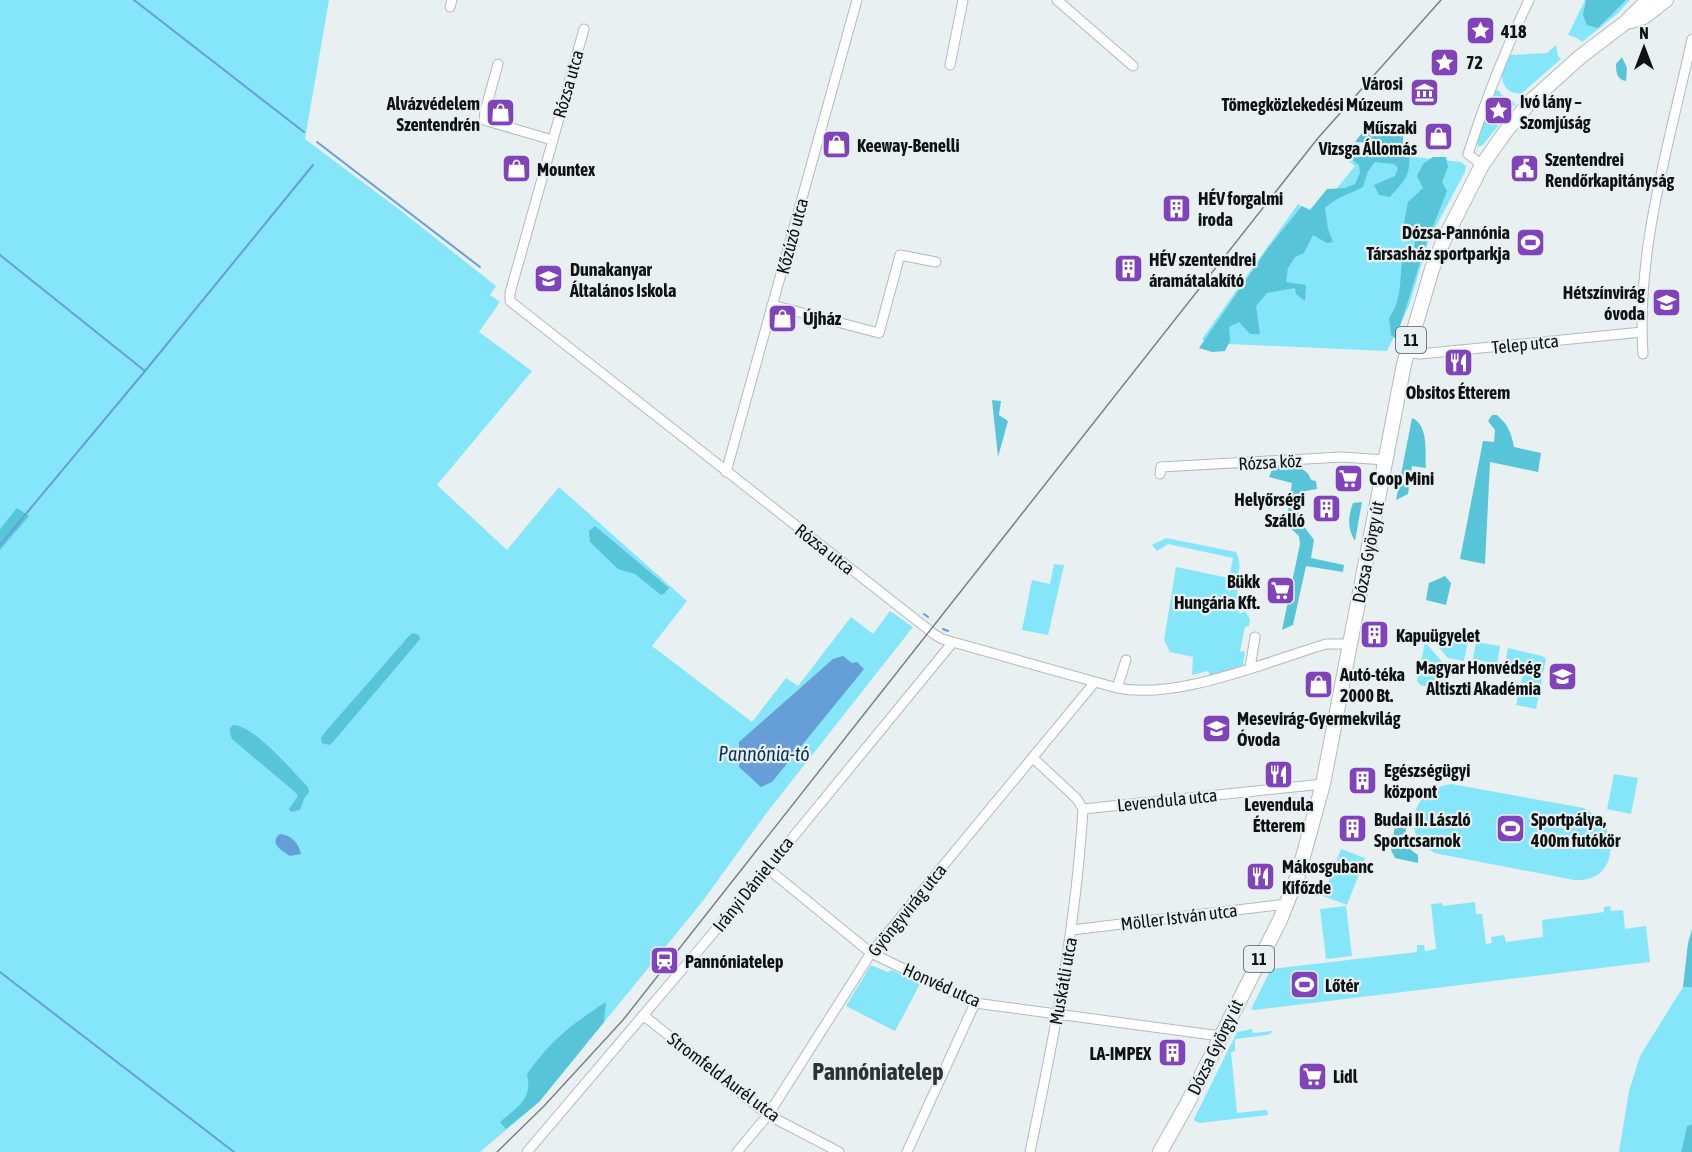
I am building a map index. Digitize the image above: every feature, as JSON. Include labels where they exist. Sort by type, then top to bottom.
[{"type":"main road","name":"Dózsa György út","points":[[1160,1152],[1186,1106],[1286,904],[1298,875],[1323,784],[1407,352],[1432,269],[1444,240],[1482,165],[1531,101],[1580,57],[1626,22],[1648,0]]},
{"type":"main road","points":[[1626,22],[1644,17],[1666,0]]},
{"type":"street","name":"Kőzúzó utca","points":[[726,472],[857,0]]},
{"type":"street","points":[[950,65],[963,0]]},
{"type":"street","points":[[1057,0],[1133,66]]},
{"type":"street","points":[[1482,165],[1468,154],[1483,106],[1509,40],[1529,0]]},
{"type":"street","name":"Rózsa utca","points":[[584,29],[510,293],[510,301],[934,634],[953,642],[1117,688],[1146,691],[1178,688],[1326,644],[1349,644]]},
{"type":"street","points":[[1643,354],[1646,262],[1656,196],[1692,39]]},
{"type":"street","name":"Rózsa utca","points":[[498,64],[484,120],[552,140]]},
{"type":"street","points":[[1682,89],[1692,88]]},
{"type":"street","points":[[772,305],[879,333],[900,255],[936,262]]},
{"type":"street","name":"Telep utca","points":[[1407,352],[1420,354],[1642,332]]},
{"type":"street","name":"Rózsa köz","points":[[1160,474],[1161,467],[1267,466],[1342,457],[1385,460]]},
{"type":"street","points":[[1250,668],[1256,637]]},
{"type":"street","name":"Irányi Dániel utca","points":[[527,1152],[767,868],[953,642]]},
{"type":"street","points":[[1117,688],[1126,660]]},
{"type":"street","name":"Gyöngyvirág utca","points":[[737,1152],[768,1115],[871,953],[1095,682]]},
{"type":"street","points":[[1033,758],[1077,799],[1083,809]]},
{"type":"street","name":"Levendula utca","points":[[1083,809],[1323,784]]},
{"type":"street","name":"Muskátli utca","points":[[1030,1152],[1058,1015],[1072,930],[1083,809]]},
{"type":"street","name":"Honvéd utca","points":[[767,868],[871,953],[975,1004],[1220,1036]]},
{"type":"street","name":"Möller István utca","points":[[1072,930],[1286,904]]},
{"type":"street","points":[[907,1152],[975,1004]]},
{"type":"street","name":"Stromfeld Aurél utca","points":[[643,1015],[768,1115],[839,1152]]},
{"type":"shaded area","points":[[0,0],[329,0],[305,139],[496,286],[490,295],[500,302],[479,332],[532,371],[437,485],[507,550],[559,487],[687,601],[652,646],[752,722],[786,678],[798,686],[851,617],[873,634],[890,611],[913,627],[768,811],[702,902],[539,1102],[480,1152],[0,1152]]},
{"type":"shaded area","points":[[1585,0],[1630,0],[1617,14],[1582,42],[1568,35]]},
{"type":"shaded area","points":[[1586,0],[1626,0],[1598,28],[1587,25],[1583,15]]},
{"type":"shaded area","points":[[1556,45],[1558,56],[1561,59],[1522,93],[1514,93],[1505,86],[1502,80],[1503,67],[1510,55],[1547,53]]},
{"type":"shaded area","points":[[1622,57],[1627,68],[1626,81],[1619,77],[1616,70],[1616,64]]},
{"type":"shaded area","points":[[1494,90],[1499,91],[1515,104],[1483,145],[1478,147],[1477,141]]},
{"type":"shaded area","points":[[1396,123],[1403,131],[1403,145],[1355,142],[1368,125]]},
{"type":"shaded area","points":[[1351,150],[1367,155],[1409,154],[1406,178],[1390,197],[1379,195],[1374,185],[1395,176],[1398,168],[1394,164],[1375,162],[1368,171],[1363,187],[1339,198],[1325,208],[1328,229],[1333,242],[1327,243],[1313,235],[1304,253],[1295,257],[1288,268],[1286,282],[1306,285],[1305,301],[1296,294],[1295,288],[1267,293],[1256,306],[1260,334],[1250,334],[1239,322],[1229,327],[1230,341],[1225,351],[1212,352],[1199,348],[1268,248],[1302,206],[1310,210],[1327,189],[1345,188],[1355,184],[1360,173],[1359,165],[1345,154]]},
{"type":"shaded area","points":[[1341,152],[1368,152],[1461,162],[1466,166],[1465,172],[1429,239],[1409,306],[1387,351],[1207,343],[1202,339],[1298,204],[1315,215],[1355,166],[1340,154]]},
{"type":"shaded area","points":[[1433,157],[1446,157],[1448,167],[1442,182],[1447,191],[1426,244],[1396,339],[1391,335],[1389,318],[1399,296],[1403,255],[1414,252],[1415,240],[1403,228],[1408,202],[1423,188],[1417,176],[1423,164]]},
{"type":"shaded area","points":[[992,400],[1001,401],[999,415],[1008,421],[998,457]]},
{"type":"shaded area","points":[[1492,415],[1497,415],[1506,426],[1514,447],[1541,453],[1538,472],[1490,462],[1485,564],[1460,559],[1483,441],[1494,442],[1495,430],[1488,421]]},
{"type":"shaded area","points":[[1412,418],[1424,433],[1426,468],[1412,466],[1408,494],[1396,500]]},
{"type":"shaded area","points":[[1288,464],[1302,469],[1308,473],[1311,480],[1316,481],[1317,489],[1300,492],[1298,518],[1314,540],[1311,558],[1344,565],[1343,572],[1306,566],[1293,625],[1282,630],[1300,544],[1299,536],[1286,524],[1292,483],[1269,477],[1273,467]]},
{"type":"shaded area","points":[[1362,502],[1355,541],[1349,522],[1350,513],[1353,503]]},
{"type":"shaded area","points":[[17,508],[29,516],[0,550],[0,529]]},
{"type":"shaded area","points":[[595,526],[669,588],[664,594],[661,595],[635,574],[618,569],[590,542],[589,531]]},
{"type":"shaded area","points":[[1166,538],[1236,552],[1239,559],[1237,593],[1240,600],[1234,603],[1240,614],[1245,611],[1250,619],[1249,626],[1245,627],[1240,651],[1245,652],[1243,665],[1210,675],[1208,671],[1192,675],[1193,657],[1170,652],[1164,640],[1176,567],[1229,578],[1233,558],[1168,544],[1157,551],[1152,545]]},
{"type":"shaded area","points":[[1054,564],[1064,565],[1048,635],[1022,630],[1032,580],[1050,584]]},
{"type":"shaded area","points":[[1445,576],[1451,583],[1446,605],[1426,600],[1429,583]]},
{"type":"shaded area","points":[[413,633],[419,635],[420,639],[416,644],[333,742],[329,745],[322,743],[321,738],[326,731]]},
{"type":"shaded area","points":[[1434,634],[1468,640],[1464,661],[1448,658],[1429,636]]},
{"type":"shaded area","points":[[1425,642],[1445,665],[1440,690],[1420,685],[1417,681]]},
{"type":"shaded area","points":[[1476,642],[1500,646],[1497,664],[1473,659]]},
{"type":"shaded area","points":[[1508,648],[1546,659],[1536,709],[1516,705],[1523,675],[1504,670]]},
{"type":"shaded area","points":[[233,725],[242,727],[262,741],[308,787],[309,792],[300,810],[291,812],[289,809],[298,796],[295,792],[232,739],[230,728]]},
{"type":"shaded area","points":[[1614,774],[1638,778],[1631,814],[1607,809]]},
{"type":"shaded area","name":"Sportpálya, 400m futókör","points":[[1451,784],[1584,808],[1599,818],[1607,830],[1611,847],[1607,863],[1596,876],[1574,880],[1434,853],[1416,835],[1414,814],[1428,794]]},
{"type":"shaded area","points":[[1396,819],[1406,828],[1407,844],[1418,855],[1418,863],[1395,858],[1391,850]]},
{"type":"shaded area","points":[[1341,849],[1365,858],[1347,905],[1323,896]]},
{"type":"shaded area","points":[[1475,902],[1476,914],[1482,914],[1486,944],[1492,943],[1491,937],[1504,935],[1506,942],[1543,937],[1542,920],[1604,912],[1604,907],[1610,906],[1611,911],[1623,910],[1625,929],[1646,926],[1650,962],[1251,1009],[1271,969],[1417,952],[1417,945],[1424,945],[1425,951],[1436,949],[1431,904],[1442,903],[1443,906]]},
{"type":"shaded area","points":[[1346,906],[1352,956],[1326,959],[1320,909]]},
{"type":"shaded area","points":[[1692,929],[1692,987],[1683,987],[1688,943]]},
{"type":"shaded area","points":[[871,965],[887,972],[892,970],[920,984],[895,1031],[846,1006]]},
{"type":"shaded area","points":[[1683,987],[1692,987],[1692,1124],[1687,1126],[1681,1152],[1619,1152],[1629,1091],[1640,1056]]},
{"type":"shaded area","points":[[606,1002],[604,1022],[539,1102],[506,1129],[500,1122],[526,1097],[527,1074],[536,1062],[563,1034]]},
{"type":"shaded area","points":[[1252,1029],[1253,1033],[1273,1031],[1268,1035],[1235,1039],[1235,1051],[1231,1052],[1237,1113],[1267,1110],[1268,1115],[1200,1123],[1195,1121],[1237,1032]]},
{"type":"shaded area","points":[[1692,1124],[1692,1152],[1681,1152],[1687,1126]]},
{"type":"water","name":"Pannónia-tó","points":[[843,656],[852,663],[857,662],[864,669],[772,782],[761,787],[739,767],[739,742],[833,659]]},
{"type":"water","points":[[280,834],[294,840],[301,854],[290,856],[280,849],[275,841]]},
{"type":"waterway","points":[[134,0],[304,132]]},
{"type":"waterway","points":[[317,142],[480,267]]},
{"type":"waterway","points":[[0,545],[313,165]]},
{"type":"waterway","points":[[0,255],[145,371]]},
{"type":"waterway","points":[[924,614],[928,617]]},
{"type":"waterway","points":[[943,629],[948,631]]},
{"type":"waterway","points":[[0,972],[234,1152]]},
{"type":"tram line","points":[[497,1152],[544,1106],[623,1020],[1318,138],[1441,0]]},
{"type":"place","name":"418","points":[[1480,31]]},
{"type":"place","name":"72","points":[[1445,62]]},
{"type":"place","name":"Városi Tömegközlekedési Múzeum","points":[[1424,93]]},
{"type":"place","name":"Ivó lány – Szomjúság","points":[[1499,111]]},
{"type":"place","name":"Alvázvédelem Szentendrén","points":[[501,113]]},
{"type":"place","name":"Műszaki Vizsga Állomás","points":[[1438,137]]},
{"type":"place","name":"Keeway-Benelli","points":[[836,145]]},
{"type":"place","name":"Mountex","points":[[516,169]]},
{"type":"place","name":"Szentendrei Rendőrkapitányság","points":[[1524,169]]},
{"type":"place","name":"HÉV forgalmi iroda","points":[[1177,208]]},
{"type":"place","name":"Dózsa-Pannónia Társasház sportparkja","points":[[1531,242]]},
{"type":"place","name":"HÉV szentendrei áramátalakító","points":[[1128,269]]},
{"type":"place","name":"Dunakanyar Általános Iskola","points":[[549,279]]},
{"type":"place","name":"Hétszínvirág óvoda","points":[[1666,302]]},
{"type":"place","name":"Újház","points":[[782,318]]},
{"type":"place","name":"Obsitos Étterem","points":[[1458,363]]},
{"type":"place","name":"Coop Mini","points":[[1348,478]]},
{"type":"place","name":"Helyőrségi Szálló","points":[[1326,509]]},
{"type":"place","name":"Bükk Hungária Kft.","points":[[1281,591]]},
{"type":"place","name":"Kapuügyelet","points":[[1375,635]]},
{"type":"place","name":"Magyar Honvédség Altiszti Akadémia","points":[[1562,677]]},
{"type":"place","name":"Autó-téka 2000 Bt.","points":[[1319,684]]},
{"type":"place","name":"Mesevirág-Gyermekvilág Óvoda","points":[[1216,728]]},
{"type":"place","name":"Levendula Étterem","points":[[1279,775]]},
{"type":"place","name":"Egészségügyi központ","points":[[1363,780]]},
{"type":"place","name":"Budai II. László Sportcsarnok","points":[[1353,829]]},
{"type":"place","name":"Sportpálya, 400m futókör","points":[[1510,829]]},
{"type":"place","name":"Mákosgubanc Kifőzde","points":[[1261,876]]},
{"type":"place","name":"Pannóniatelep","points":[[664,961]]},
{"type":"place","name":"Lőtér","points":[[1304,985]]},
{"type":"place","name":"LA-IMPEX","points":[[1172,1053]]},
{"type":"place","name":"Lidl","points":[[1312,1076]]},
{"type":"district","name":"Pannóniatelep","points":[[878,1071]]}]
